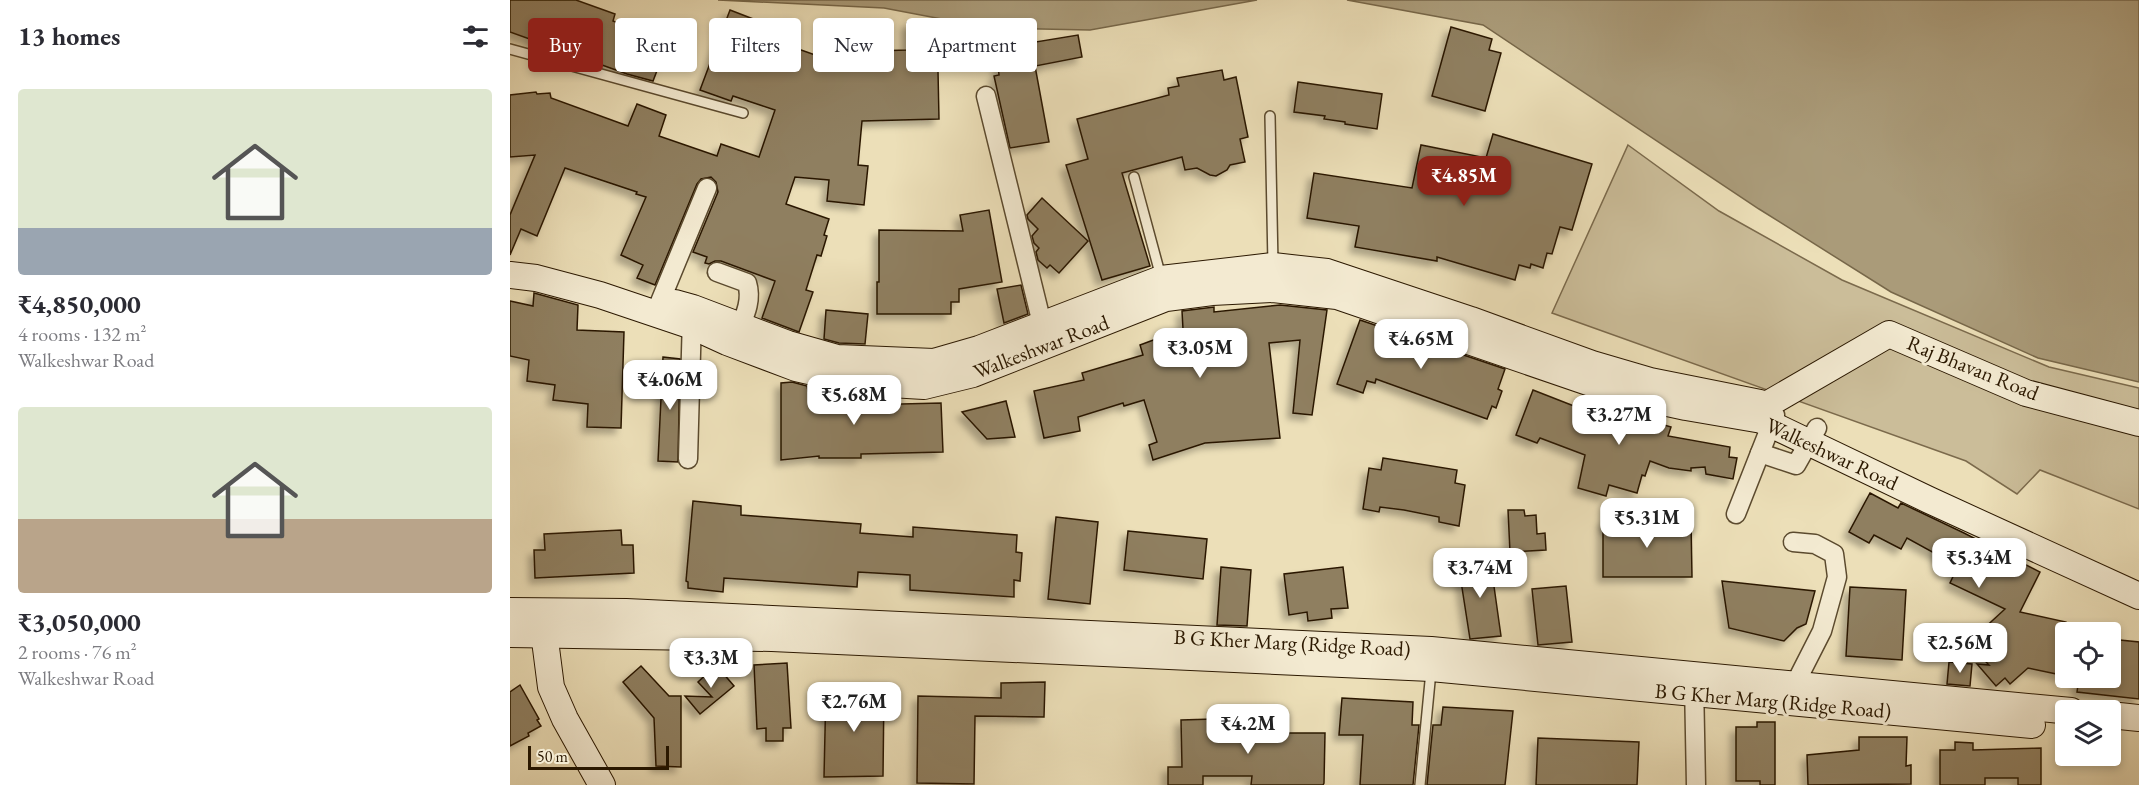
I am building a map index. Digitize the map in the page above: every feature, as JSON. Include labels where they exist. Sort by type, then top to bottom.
[{"type":"street","points":[[986,96],[1045,334]]},
{"type":"street","points":[[657,306],[707,188]]},
{"type":"street","name":"Walkeshwar Road","points":[[510,258],[600,295],[657,306],[692,317],[737,335],[796,368],[857,382],[924,387],[973,374],[1045,334],[1098,326],[1164,289],[1212,292],[1273,277],[1327,272],[1471,320],[1592,364],[1770,414],[2059,545],[2139,578]]},
{"type":"street","name":"Walkeshwar Road","points":[[510,275],[537,270]]},
{"type":"street","points":[[717,272],[747,283],[750,300],[737,335]]},
{"type":"street","points":[[688,459],[692,317]]},
{"type":"street","name":"Raj Bhavan Road","points":[[1770,414],[1889,334],[2026,393],[2139,423]]},
{"type":"street","points":[[1736,514],[1760,453],[1770,414]]},
{"type":"street","points":[[1760,453],[1796,465],[1813,435]]},
{"type":"street","name":"Walkeshwar Road","points":[[1813,435],[1929,500],[2139,596]]},
{"type":"street","points":[[1793,542],[1815,544],[1834,554],[1837,577],[1822,631],[1795,684]]},
{"type":"street","name":"B G Kher Marg (Ridge Road)","points":[[510,611],[542,623]]},
{"type":"street","name":"B G Kher Marg (Ridge Road)","points":[[510,634],[542,623],[638,612],[1431,659],[1694,684],[2055,727]]},
{"type":"street","points":[[542,623],[552,687],[565,719],[602,785]]},
{"type":"street","points":[[1694,684],[1696,785]]},
{"type":"street","name":"B G Kher Marg (Ridge Road)","points":[[1694,684],[1795,684],[2055,709]]},
{"type":"street","points":[[2121,716],[2139,718]]},
{"type":"street","points":[[2121,733],[2139,735]]},
{"type":"lane","points":[[510,49],[743,113]]},
{"type":"lane","points":[[1270,116],[1273,277]]},
{"type":"lane","points":[[1134,177],[1164,289]]},
{"type":"lane","points":[[1420,785],[1431,659]]},
{"type":"shaded area","points":[[718,0],[1257,0],[1090,30],[1037,29],[1037,18],[936,18],[884,8]]},
{"type":"shaded area","points":[[1347,0],[2139,0],[2139,382],[2038,358],[1891,292],[1759,209],[1483,25]]},
{"type":"shaded area","points":[[1628,145],[1719,211],[1842,280],[2049,367],[2139,388],[2139,509],[2040,470],[2017,494],[1966,461],[1552,313]]},
{"type":"building","points":[[510,0],[576,0],[615,14],[613,21],[615,22],[615,70],[603,65],[603,18],[528,18],[528,38],[510,32]]},
{"type":"building","points":[[730,10],[751,18],[727,18]]},
{"type":"building","points":[[1451,27],[1492,39],[1489,50],[1501,53],[1485,111],[1432,96]]},
{"type":"building","points":[[1078,35],[1082,57],[1037,66],[1037,42]]},
{"type":"building","points":[[801,50],[813,54],[813,72],[894,72],[894,50],[906,50],[906,72],[938,72],[939,119],[862,121],[858,165],[868,166],[864,205],[827,201],[829,180],[795,177],[786,204],[829,219],[821,256],[817,255],[806,290],[813,292],[799,332],[762,318],[775,281],[721,261],[705,263],[707,257],[693,252],[718,192],[716,182],[711,177],[701,179],[697,184],[655,285],[637,278],[643,265],[621,255],[646,197],[565,168],[537,236],[521,229],[510,255],[510,215],[535,155],[510,157],[510,95],[550,93],[551,98],[628,126],[637,104],[666,115],[659,136],[717,156],[721,144],[759,157],[775,110],[733,96],[731,101],[700,90],[709,66],[709,72],[801,72]]},
{"type":"building","points":[[1222,70],[1224,80],[1236,77],[1248,137],[1240,139],[1245,162],[1230,165],[1227,170],[1216,176],[1197,168],[1185,170],[1182,157],[1122,173],[1150,266],[1102,280],[1066,165],[1088,159],[1077,119],[1169,95],[1168,88],[1179,86],[1177,78]]},
{"type":"building","points":[[621,72],[656,72],[653,81]]},
{"type":"building","points":[[999,72],[1036,72],[1049,142],[1010,148],[994,76],[999,75]]},
{"type":"building","points":[[1298,82],[1382,94],[1377,129],[1324,119],[1325,116],[1294,112]]},
{"type":"building","points":[[1493,134],[1592,164],[1572,230],[1560,227],[1552,254],[1547,253],[1543,268],[1531,264],[1530,268],[1519,265],[1515,280],[1437,257],[1437,261],[1355,247],[1359,226],[1307,218],[1314,173],[1412,188],[1421,145],[1486,158]]},
{"type":"building","points":[[1042,198],[1088,241],[1059,273],[1050,265],[1047,268],[1038,260],[1036,252],[1039,248],[1032,236],[1038,229],[1027,215]]},
{"type":"building","points":[[989,210],[1002,282],[959,289],[959,302],[951,302],[951,314],[877,314],[879,230],[963,231],[960,215]]},
{"type":"building","points":[[1021,285],[1028,314],[1004,323],[997,289]]},
{"type":"building","points":[[534,293],[578,305],[577,330],[624,332],[621,428],[587,427],[588,404],[553,400],[555,385],[527,381],[529,360],[510,356],[510,301],[533,306]]},
{"type":"building","points":[[1280,305],[1327,310],[1312,415],[1293,413],[1300,340],[1269,343],[1280,438],[1205,443],[1153,460],[1149,445],[1157,442],[1144,400],[1124,406],[1123,403],[1078,417],[1080,431],[1044,438],[1034,391],[1084,380],[1082,373],[1143,355],[1140,345],[1183,329],[1182,311],[1214,307],[1214,312]]},
{"type":"building","points":[[826,310],[868,314],[865,344],[839,343],[824,339]]},
{"type":"building","points":[[1360,320],[1505,369],[1498,389],[1502,391],[1496,408],[1492,406],[1487,419],[1376,379],[1375,383],[1367,381],[1363,393],[1337,384]]},
{"type":"building","points":[[663,357],[680,359],[678,462],[658,461]]},
{"type":"building","points":[[792,382],[807,386],[808,391],[831,391],[861,397],[861,405],[941,403],[943,452],[861,454],[861,458],[819,458],[819,456],[781,460],[781,383]]},
{"type":"building","points":[[1533,390],[1579,408],[1574,421],[1607,431],[1613,410],[1671,427],[1668,436],[1730,447],[1729,457],[1737,458],[1733,479],[1706,474],[1705,467],[1691,468],[1691,471],[1669,468],[1650,461],[1645,476],[1642,475],[1637,493],[1609,485],[1606,496],[1578,488],[1585,455],[1540,438],[1537,443],[1516,435]]},
{"type":"building","points":[[1006,401],[1015,437],[987,439],[962,412]]},
{"type":"building","points":[[1383,458],[1457,470],[1455,483],[1465,485],[1459,526],[1439,522],[1439,517],[1404,510],[1380,507],[1379,512],[1363,509],[1369,468],[1381,470]]},
{"type":"building","points":[[1870,493],[1898,508],[1901,503],[2040,572],[2020,612],[2066,622],[2055,622],[2055,674],[2028,668],[2010,684],[2005,678],[1996,686],[1977,664],[1989,665],[1968,643],[2005,609],[1950,583],[1958,566],[1907,538],[1901,549],[1874,535],[1869,543],[1849,532]]},
{"type":"building","points":[[693,501],[741,506],[741,515],[861,524],[860,533],[913,537],[913,527],[1017,535],[1016,552],[1022,553],[1020,581],[1014,580],[1014,597],[910,590],[910,575],[858,572],[857,587],[724,578],[723,592],[688,588],[686,581]]},
{"type":"building","points":[[1508,510],[1524,510],[1525,516],[1536,515],[1537,534],[1545,533],[1546,550],[1510,552]]},
{"type":"building","points":[[1056,517],[1098,522],[1090,604],[1048,599]]},
{"type":"building","points":[[1603,520],[1691,520],[1692,577],[1603,577]]},
{"type":"building","points":[[621,530],[622,545],[633,545],[634,573],[535,578],[534,550],[545,550],[544,534]]},
{"type":"building","points":[[1128,531],[1207,539],[1203,579],[1124,570]]},
{"type":"building","points":[[1490,558],[1501,636],[1470,639],[1458,562]]},
{"type":"building","points":[[1221,567],[1251,570],[1247,626],[1217,625]]},
{"type":"building","points":[[1343,567],[1348,608],[1331,609],[1332,618],[1308,621],[1307,612],[1289,615],[1284,574]]},
{"type":"building","points":[[1722,581],[1815,591],[1806,624],[1797,628],[1784,641],[1729,628]]},
{"type":"building","points":[[1566,586],[1572,642],[1538,645],[1532,589]]},
{"type":"building","points":[[1850,587],[1906,590],[1902,660],[1846,656]]},
{"type":"building","points":[[2121,640],[2139,642],[2139,699],[2077,692],[2078,688],[2121,688]]},
{"type":"building","points":[[1949,662],[1972,664],[1970,686],[1947,684]]},
{"type":"building","points":[[787,663],[791,728],[783,728],[783,741],[766,741],[766,728],[757,729],[754,665]]},
{"type":"building","points":[[716,665],[734,686],[700,714],[685,696],[712,697],[698,682]]},
{"type":"building","points":[[641,666],[669,696],[681,696],[681,767],[656,766],[654,718],[623,682]]},
{"type":"building","points":[[1045,682],[1044,717],[975,716],[974,784],[917,783],[918,696],[1001,698],[1001,683]]},
{"type":"building","points":[[520,685],[541,726],[528,733],[529,736],[510,746],[510,692]]},
{"type":"building","points":[[826,688],[884,689],[883,776],[824,777]]},
{"type":"building","points":[[1342,698],[1413,702],[1412,725],[1419,725],[1413,785],[1360,785],[1363,735],[1339,735]]},
{"type":"building","points":[[1443,707],[1513,711],[1505,785],[1427,785],[1433,725],[1441,725]]},
{"type":"building","points":[[1247,718],[1248,733],[1325,733],[1323,785],[1251,785],[1252,776],[1203,776],[1203,785],[1168,785],[1168,767],[1182,767],[1181,720]]},
{"type":"building","points":[[1757,722],[1775,722],[1775,785],[1760,785],[1760,781],[1736,781],[1736,727],[1757,727]]},
{"type":"building","points":[[1859,737],[1907,737],[1906,766],[1911,765],[1911,784],[1808,785],[1807,755],[1859,750]]},
{"type":"building","points":[[1538,738],[1639,742],[1637,785],[1536,785]]},
{"type":"building","points":[[1955,742],[1973,743],[1973,750],[2041,748],[2041,785],[2018,785],[2018,778],[1985,778],[1985,785],[1940,785],[1940,750],[1955,750]]}]
